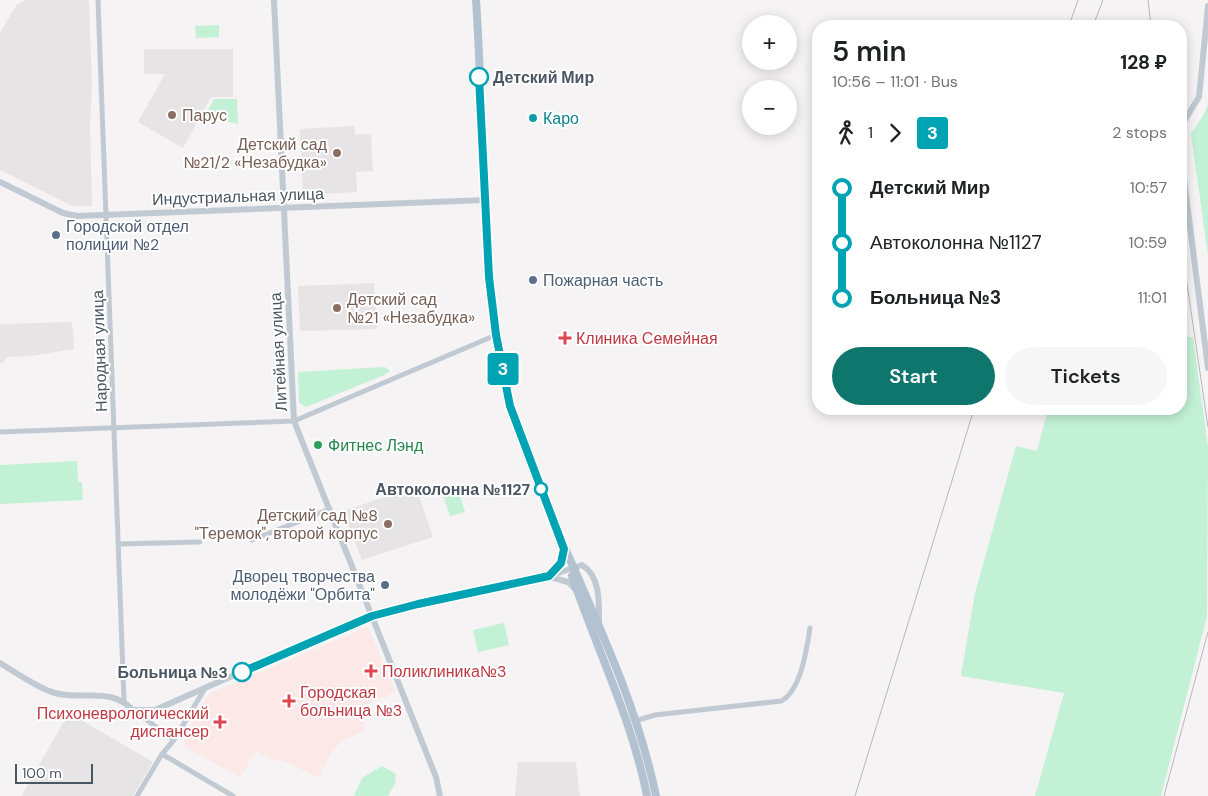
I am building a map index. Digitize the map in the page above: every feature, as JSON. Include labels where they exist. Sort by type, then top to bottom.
[{"type":"main road","points":[[476,0],[489,277],[496,335],[510,406],[564,549],[599,626],[635,720],[643,743],[656,796]]},
{"type":"main road","points":[[572,569],[578,592],[638,753],[647,796]]},
{"type":"street","name":"Народная улица","points":[[98,0],[124,700]]},
{"type":"street","name":"Литейная улица","points":[[274,0],[294,421],[436,777],[440,796]]},
{"type":"street","points":[[1187,116],[1199,97],[1208,6]]},
{"type":"street","name":"Индустриальная улица","points":[[0,182],[64,213],[77,216],[485,200]]},
{"type":"street","points":[[1187,203],[1208,368]]},
{"type":"street","points":[[0,432],[294,421],[496,335]]},
{"type":"street","points":[[252,540],[330,509]]},
{"type":"street","points":[[118,544],[200,542]]},
{"type":"street","points":[[549,576],[561,563],[564,549]]},
{"type":"street","points":[[133,710],[155,710],[372,616],[418,604],[549,576],[582,565],[591,574],[599,598],[599,626]]},
{"type":"street","points":[[549,576],[568,582],[578,592]]},
{"type":"street","points":[[635,720],[655,714],[782,700],[788,697],[803,667],[810,628]]},
{"type":"street","points":[[0,663],[54,693],[108,696],[124,700],[133,710],[174,740]]},
{"type":"street","points":[[137,796],[204,690]]},
{"type":"street","points":[[162,754],[233,796]]},
{"type":"shaded area","points":[[26,0],[89,0],[92,86],[90,124],[92,206],[72,206],[0,170],[0,33],[17,4]]},
{"type":"shaded area","points":[[144,49],[233,49],[233,97],[211,97],[183,148],[138,122],[165,74],[144,74]]},
{"type":"shaded area","name":"Детский сад №21/2 «Незабудка»","points":[[354,126],[355,135],[371,134],[373,171],[356,172],[357,192],[303,195],[300,129]]},
{"type":"shaded area","name":"Детский сад №21 «Незабудка»","points":[[374,283],[377,329],[300,331],[298,286]]},
{"type":"shaded area","points":[[72,322],[74,349],[31,356],[7,357],[3,363],[0,363],[0,324]]},
{"type":"shaded area","name":"Детский сад №8 \"Теремок\", второй корпус","points":[[416,487],[433,537],[362,560],[343,511]]},
{"type":"shaded area","name":"Городская больница №3","points":[[368,627],[395,692],[360,707],[364,729],[341,742],[331,753],[319,778],[282,760],[276,761],[256,751],[240,777],[186,747],[184,737],[208,695]]},
{"type":"shaded area","points":[[69,713],[153,762],[133,796],[21,796]]},
{"type":"shaded area","points":[[518,762],[576,762],[580,796],[515,796]]},
{"type":"green space","points":[[219,25],[219,37],[196,38],[195,26]]},
{"type":"green space","points":[[214,99],[237,99],[238,124],[205,116]]},
{"type":"green space","points":[[1208,104],[1208,256],[1191,134]]},
{"type":"green space","points":[[1187,337],[1193,337],[1208,447],[1207,616],[1161,796],[1035,796],[1064,693],[961,676],[975,593],[1016,446],[1037,451],[1046,415],[1187,415]]},
{"type":"green space","points":[[385,367],[390,371],[384,375],[306,407],[299,403],[298,372]]},
{"type":"green space","points":[[77,461],[78,482],[82,482],[83,500],[0,504],[0,465]]},
{"type":"green space","points":[[457,487],[465,512],[450,516],[442,492]]},
{"type":"green space","points":[[504,623],[509,645],[478,652],[473,630]]},
{"type":"green space","points":[[382,766],[396,774],[395,784],[388,796],[354,796],[362,778]]},
{"type":"railway","points":[[1071,20],[1078,0]]},
{"type":"railway","points":[[1095,20],[1103,0]]},
{"type":"railway","points":[[1148,0],[1150,20]]},
{"type":"railway","points":[[1187,284],[1208,427]]},
{"type":"railway","points":[[855,796],[972,415]]},
{"type":"railway","points":[[1164,796],[1208,632]]},
{"type":"bus line","name":"3","points":[[242,672],[372,616],[418,604],[549,576],[561,563],[564,549],[510,406],[496,335],[489,277],[479,77]]},
{"type":"place","name":"Детский Мир","points":[[479,77]]},
{"type":"place","name":"Парус","points":[[172,115]]},
{"type":"place","name":"Каро","points":[[533,118]]},
{"type":"place","name":"Детский сад №21/2 «Незабудка»","points":[[337,153]]},
{"type":"place","name":"Городской отдел полиции №2","points":[[56,235]]},
{"type":"place","name":"Пожарная часть","points":[[533,280]]},
{"type":"place","name":"Детский сад №21 «Незабудка»","points":[[337,308]]},
{"type":"place","name":"Клиника Семейная","points":[[565,338]]},
{"type":"place","name":"Фитнес Лэнд","points":[[318,445]]},
{"type":"place","name":"Автоколонна №1127","points":[[541,489]]},
{"type":"place","name":"Детский сад №8 \"Теремок\", второй корпус","points":[[388,524]]},
{"type":"place","name":"Дворец творчества молодёжи \"Орбита\"","points":[[385,585]]},
{"type":"place","name":"Поликлиника№3","points":[[371,671]]},
{"type":"place","name":"Больница №3","points":[[242,672]]},
{"type":"place","name":"Городская больница №3","points":[[289,701]]},
{"type":"place","name":"Психоневрологический диспансер","points":[[220,722]]}]
